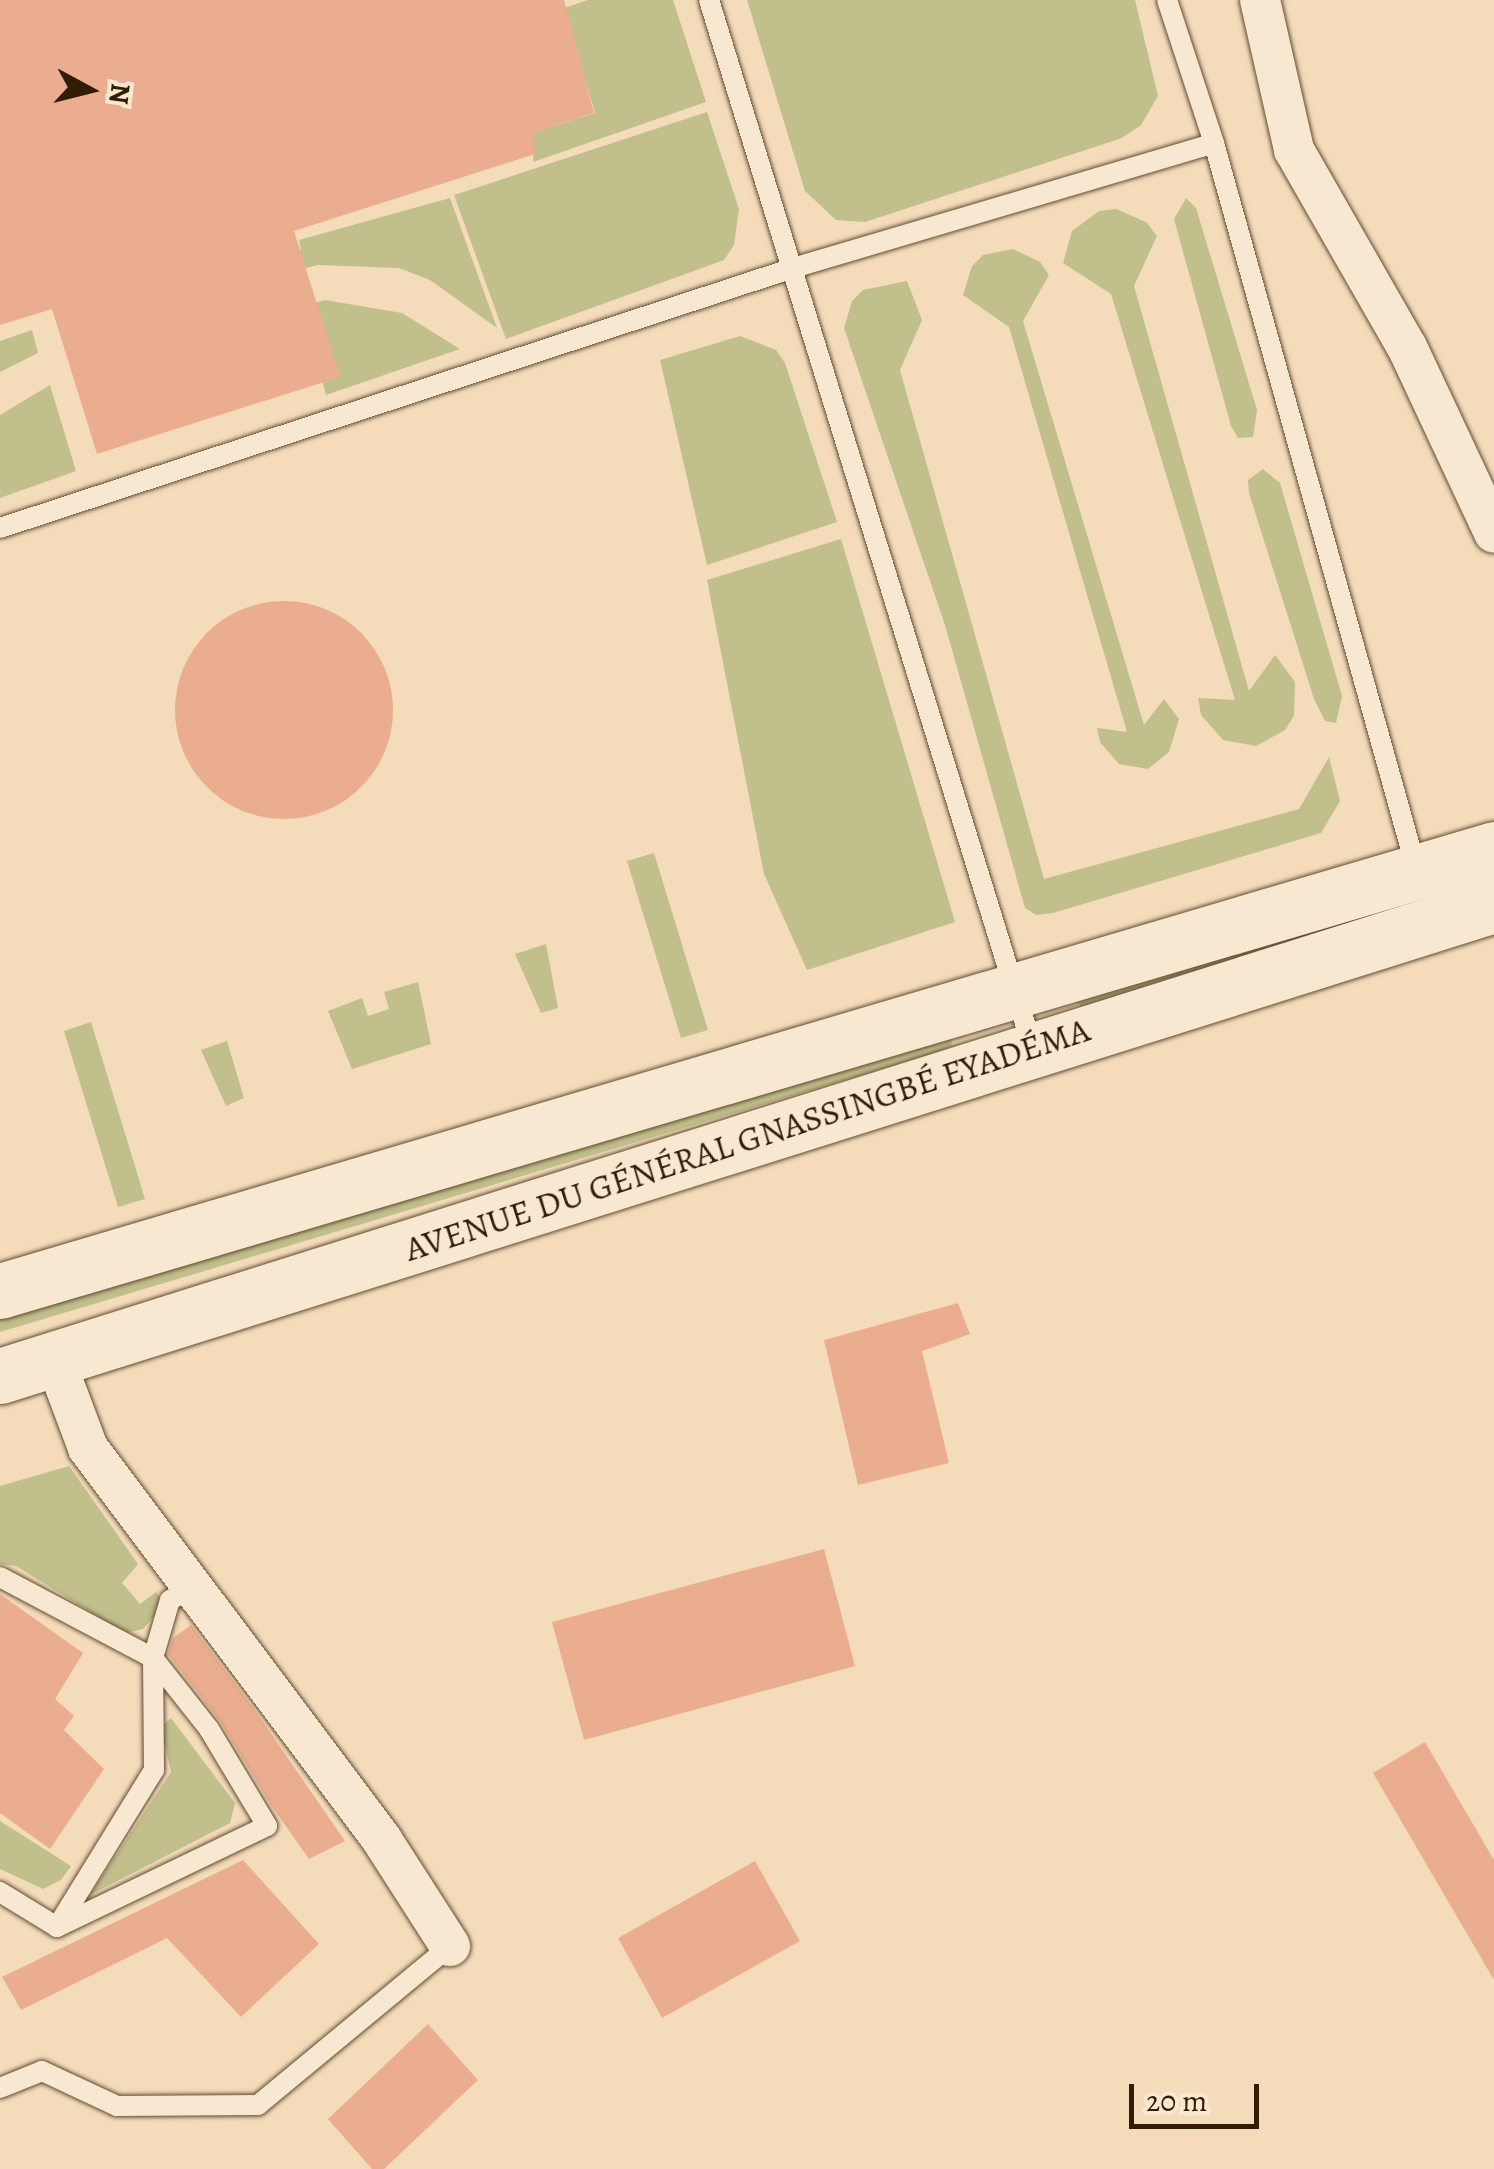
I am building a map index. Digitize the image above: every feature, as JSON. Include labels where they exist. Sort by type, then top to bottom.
[{"type":"main road","name":"AVENUE DU GÉNÉRAL GNASSINGBÉ EYADÉMA","points":[[0,1376],[1033,1049],[1423,897],[1494,848]]},
{"type":"main road","name":"AVENUE DU GÉNÉRAL GNASSINGBÉ EYADÉMA","points":[[0,1290],[1018,986],[1423,897],[1494,905]]},
{"type":"street","points":[[1260,0],[1294,150],[1408,347],[1494,533]]},
{"type":"street","points":[[56,1360],[88,1448],[382,1840],[450,1946]]},
{"type":"lane","points":[[709,0],[1018,986],[1033,1049]]},
{"type":"lane","points":[[1167,0],[1214,143],[1423,897]]},
{"type":"lane","points":[[0,528],[794,268],[1214,143]]},
{"type":"lane","points":[[0,1577],[153,1658],[208,1729],[267,1826],[57,1927]]},
{"type":"lane","points":[[57,1927],[154,1770],[153,1658],[170,1600],[192,1588]]},
{"type":"lane","points":[[0,1892],[57,1927]]},
{"type":"lane","points":[[0,2088],[42,2071],[117,2106],[258,2105],[450,1946]]},
{"type":"shaded area","points":[[588,0],[673,0],[706,102],[533,162],[534,132],[595,113],[564,8]]},
{"type":"shaded area","points":[[747,0],[1135,0],[1158,96],[1141,125],[1122,138],[865,222],[836,220],[805,191]]},
{"type":"shaded area","points":[[707,112],[739,209],[734,245],[724,260],[506,339],[454,195]]},
{"type":"shaded area","points":[[450,198],[497,328],[430,280],[399,268],[318,265],[293,271],[286,256],[301,250],[299,240]]},
{"type":"shaded area","points":[[1186,198],[1196,208],[1257,410],[1253,437],[1238,438],[1231,426],[1174,219]]},
{"type":"shaded area","points":[[1116,209],[1146,222],[1157,236],[1134,286],[1249,691],[1275,655],[1295,682],[1294,716],[1285,730],[1256,746],[1223,740],[1201,715],[1198,698],[1235,700],[1111,294],[1063,263],[1072,231],[1099,211]]},
{"type":"shaded area","points":[[1013,249],[1040,262],[1049,275],[1023,321],[1144,725],[1164,699],[1179,719],[1169,752],[1148,769],[1119,764],[1100,742],[1097,728],[1127,732],[1009,327],[963,295],[972,266],[983,255]]},
{"type":"shaded area","points":[[907,281],[922,320],[900,370],[1044,879],[1299,809],[1329,757],[1340,801],[1321,833],[1053,913],[1036,915],[1025,908],[945,625],[844,328],[852,301],[863,290]]},
{"type":"shaded area","points":[[325,300],[402,313],[460,349],[326,395],[302,306]]},
{"type":"shaded area","points":[[32,330],[38,353],[0,372],[0,341]]},
{"type":"shaded area","points":[[740,336],[776,350],[785,363],[837,522],[707,565],[660,360]]},
{"type":"shaded area","points":[[50,385],[76,471],[0,498],[0,415]]},
{"type":"shaded area","points":[[1263,469],[1280,483],[1342,696],[1336,723],[1325,721],[1314,699],[1249,493],[1248,480]]},
{"type":"shaded area","points":[[841,539],[955,922],[807,970],[764,874],[707,580]]},
{"type":"shaded area","points":[[302,620],[335,632],[361,656],[376,689],[377,724],[365,758],[341,784],[308,799],[273,801],[239,788],[213,764],[198,731],[197,696],[210,662],[233,636],[266,621]],"holes":[[[268,647],[310,648],[342,676],[349,718],[326,757],[284,771],[245,755],[224,716],[233,676]]]},
{"type":"shaded area","points":[[289,657],[307,661],[323,671],[333,687],[337,705],[333,723],[323,739],[307,749],[289,753],[271,749],[255,739],[245,723],[241,705],[245,687],[255,671],[271,661]]},
{"type":"shaded area","points":[[654,853],[708,1030],[681,1038],[627,861]]},
{"type":"shaded area","points":[[1356,913],[1349,929],[1084,1008],[1077,1003],[1077,996]]},
{"type":"shaded area","points":[[546,944],[558,1008],[541,1013],[515,954]]},
{"type":"shaded area","points":[[418,982],[431,1044],[352,1069],[328,1011],[362,998],[368,1016],[389,1009],[384,992]]},
{"type":"shaded area","points":[[91,1022],[145,1199],[118,1207],[64,1031]]},
{"type":"shaded area","points":[[951,1032],[952,1046],[938,1052],[0,1332],[0,1309]]},
{"type":"shaded area","points":[[227,1041],[244,1098],[226,1106],[201,1050]]},
{"type":"shaded area","points":[[69,1466],[138,1564],[122,1583],[140,1604],[156,1592],[164,1605],[143,1629],[125,1633],[16,1566],[0,1564],[0,1486]]},
{"type":"shaded area","points":[[171,1718],[235,1803],[230,1823],[90,1895],[171,1772],[161,1727]]},
{"type":"shaded area","points":[[0,1821],[71,1866],[61,1880],[43,1889],[0,1869]]},
{"type":"building","points":[[0,0],[564,0],[594,113],[534,132],[535,154],[294,231],[340,377],[97,454],[52,309],[0,325]]},
{"type":"building","points":[[284,601],[326,609],[361,633],[385,668],[393,710],[385,752],[361,787],[326,811],[284,819],[242,811],[207,787],[183,752],[175,710],[183,668],[207,633],[242,609]]},
{"type":"building","points":[[958,1303],[970,1334],[922,1351],[949,1463],[858,1485],[824,1340]]},
{"type":"building","points":[[824,1549],[855,1666],[584,1740],[552,1622]]},
{"type":"building","points":[[0,1594],[83,1653],[55,1699],[74,1716],[64,1730],[104,1769],[50,1849],[0,1813]]},
{"type":"building","points":[[191,1625],[345,1841],[309,1859],[220,1721],[168,1654],[173,1638]]},
{"type":"building","points":[[1425,1742],[1494,1860],[1494,1980],[1373,1773]]},
{"type":"building","points":[[243,1860],[319,1944],[241,2017],[167,1938],[21,2010],[2,1977]]},
{"type":"building","points":[[755,1861],[800,1941],[662,2018],[618,1938]]},
{"type":"building","points":[[428,2024],[478,2080],[384,2169],[372,2169],[328,2119]]}]
